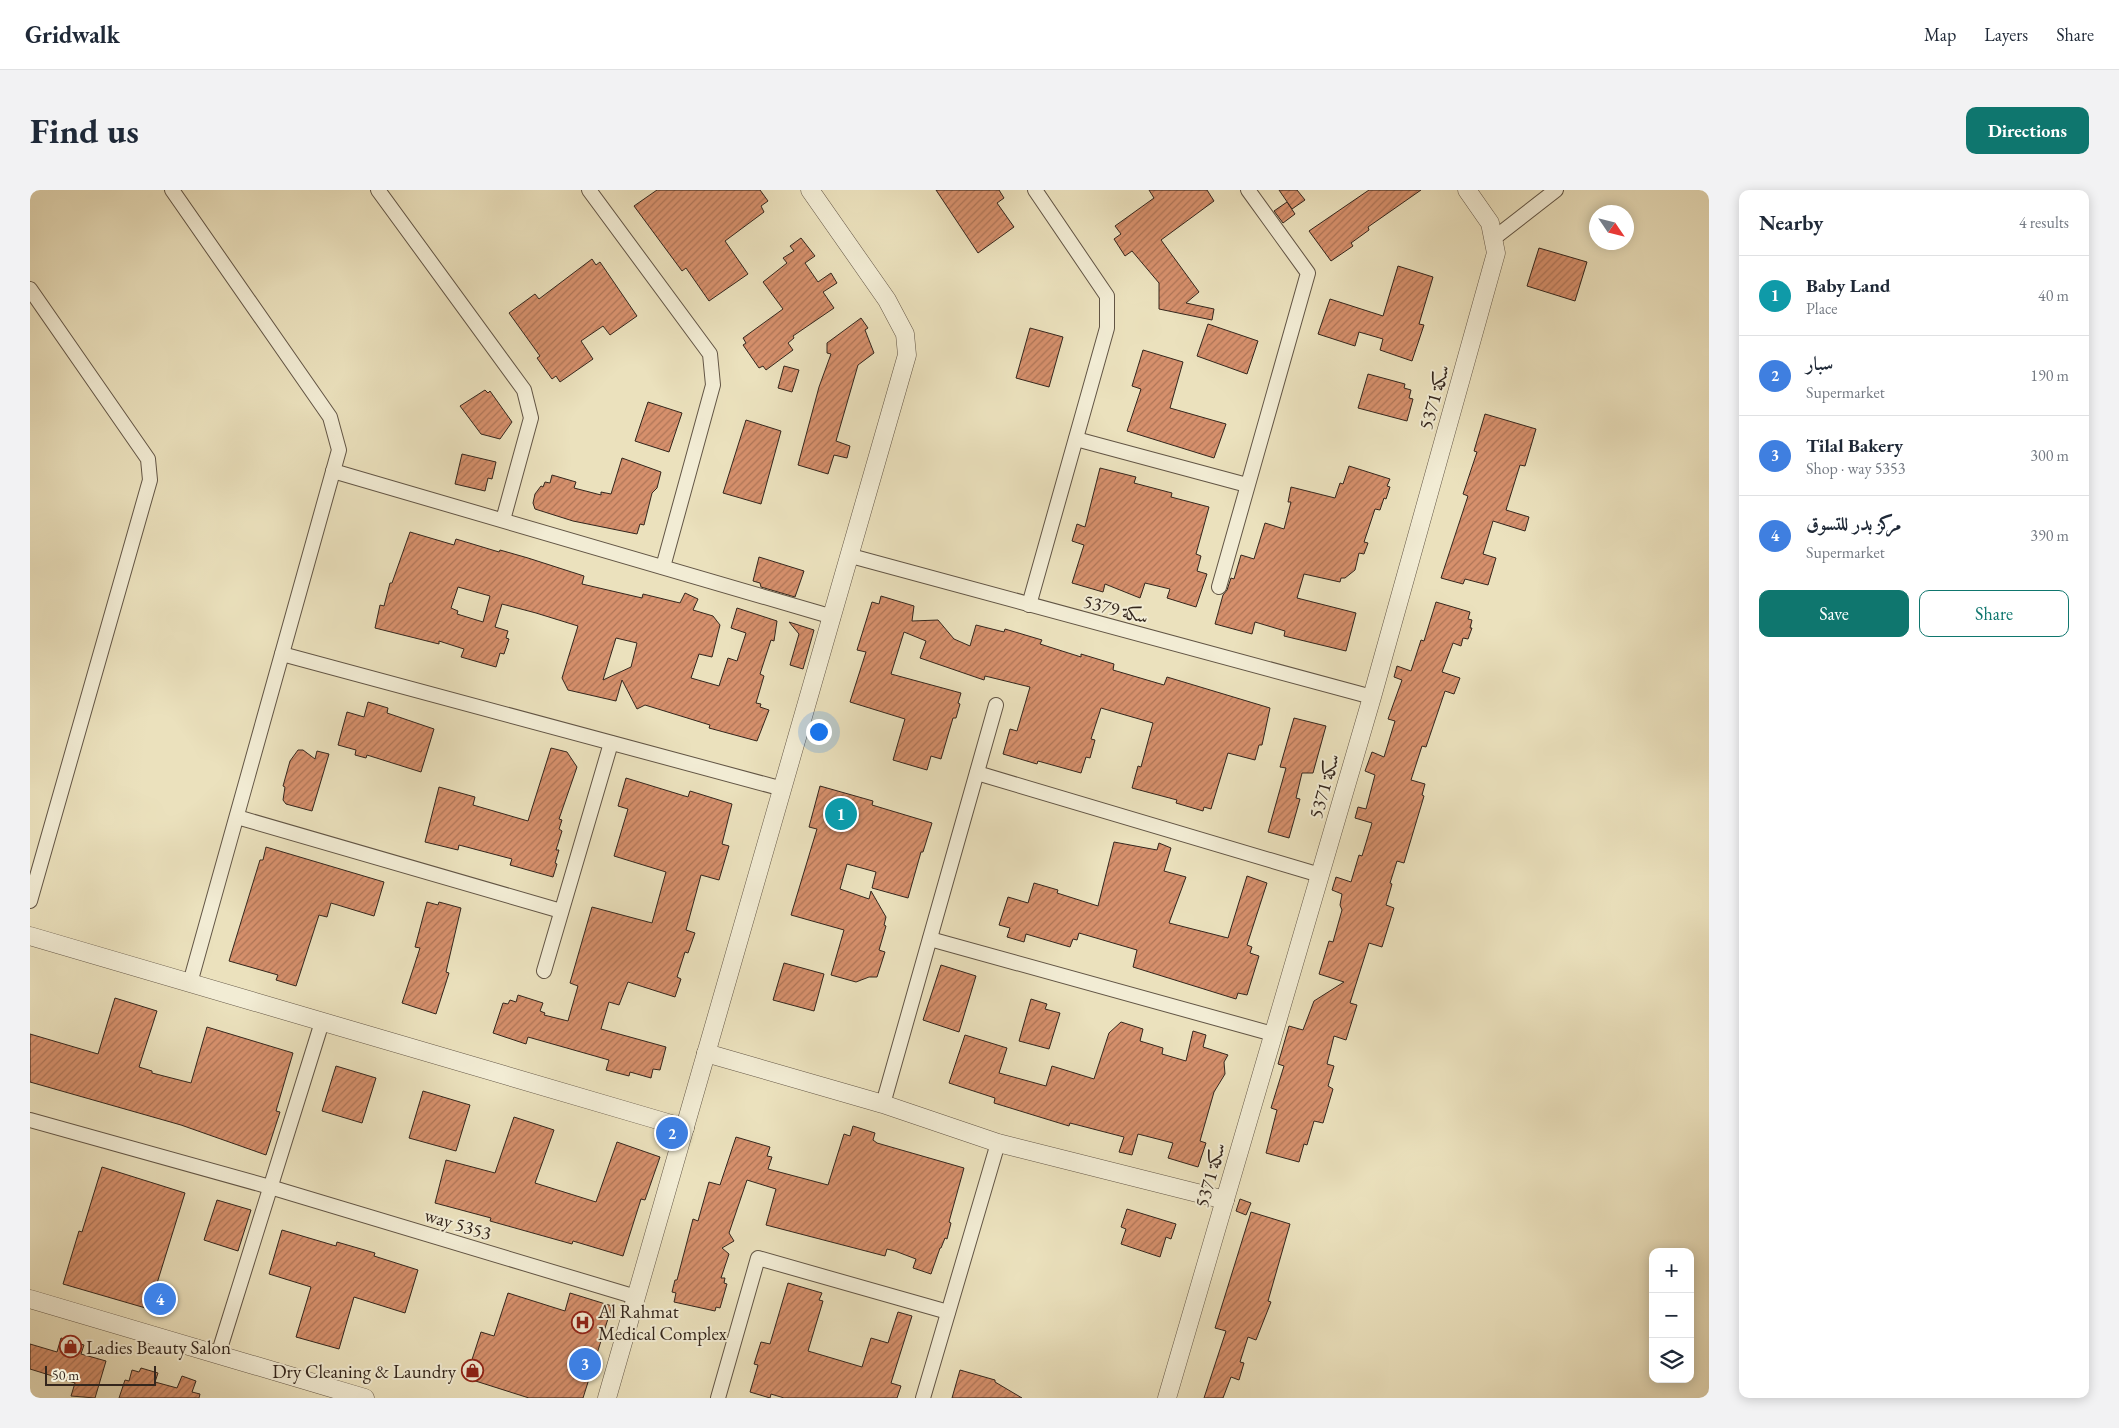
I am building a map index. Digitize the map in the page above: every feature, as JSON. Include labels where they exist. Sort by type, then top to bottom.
[{"type":"street","points":[[172,190],[330,417],[339,450],[190,983]]},
{"type":"street","points":[[378,190],[524,390],[531,418],[503,520]]},
{"type":"street","points":[[589,190],[710,354],[713,385],[663,567]]},
{"type":"street","points":[[607,1398],[908,355],[905,334],[887,300],[810,190]]},
{"type":"street","points":[[1029,605],[1107,328],[1107,296],[1035,190]]},
{"type":"street","points":[[1219,587],[1308,273],[1248,190]]},
{"type":"street","name":"سكة 5371","points":[[1167,1398],[1372,697],[1496,253],[1490,223],[1466,190]]},
{"type":"street","points":[[1493,239],[1556,190]]},
{"type":"street","points":[[30,289],[148,459],[150,480],[30,901]]},
{"type":"street","points":[[1076,439],[1247,485]]},
{"type":"street","points":[[333,471],[833,617]]},
{"type":"street","name":"سكة 5379","points":[[851,556],[1372,697]]},
{"type":"street","points":[[282,654],[783,789]]},
{"type":"street","points":[[883,1104],[996,705]]},
{"type":"street","points":[[544,971],[611,743]]},
{"type":"street","points":[[977,773],[1320,875]]},
{"type":"street","points":[[237,817],[561,911]]},
{"type":"street","points":[[30,936],[685,1128]]},
{"type":"street","points":[[930,939],[1274,1034]]},
{"type":"street","points":[[218,1355],[322,1022]]},
{"type":"street","points":[[706,1053],[883,1104],[998,1143],[1225,1200]]},
{"type":"street","name":"way 5353","points":[[30,1120],[270,1187],[636,1297]]},
{"type":"street","points":[[923,1398],[998,1143]]},
{"type":"street","points":[[718,1398],[758,1258],[948,1312]]},
{"type":"street","points":[[30,1299],[365,1398]]},
{"type":"building","points":[[657,190],[760,190],[768,201],[761,206],[764,212],[725,241],[748,274],[709,301],[686,268],[682,271],[634,206]]},
{"type":"building","points":[[936,190],[999,190],[1004,198],[997,203],[1014,227],[978,253]]},
{"type":"building","points":[[1149,190],[1207,190],[1214,201],[1161,240],[1199,292],[1186,303],[1214,309],[1212,320],[1159,309],[1159,283],[1132,251],[1125,256],[1114,239],[1121,234],[1115,226],[1154,198]]},
{"type":"building","points":[[1279,190],[1297,190],[1305,200],[1292,209]]},
{"type":"building","points":[[1369,190],[1421,190],[1368,227],[1369,230],[1351,243],[1353,246],[1331,261],[1309,231]]},
{"type":"building","points":[[1287,202],[1295,214],[1283,223],[1274,211]]},
{"type":"building","points":[[801,238],[815,256],[805,263],[818,282],[831,273],[837,283],[823,292],[834,308],[793,336],[794,338],[788,343],[793,350],[766,370],[763,366],[759,368],[743,345],[746,343],[743,338],[783,309],[763,282],[787,263],[783,258],[794,251],[790,246]]},
{"type":"building","points":[[1539,248],[1587,262],[1575,301],[1527,286]]},
{"type":"building","points":[[592,259],[596,265],[600,262],[637,316],[610,335],[603,326],[581,341],[593,359],[560,382],[556,376],[552,379],[537,358],[540,356],[509,313],[535,294],[539,299]]},
{"type":"building","points":[[1398,266],[1433,277],[1419,324],[1424,325],[1412,361],[1380,350],[1383,339],[1359,332],[1355,346],[1318,334],[1330,299],[1383,316]]},
{"type":"building","points":[[861,318],[868,328],[865,330],[874,353],[858,365],[836,441],[850,446],[847,458],[834,455],[828,474],[798,465],[819,387],[831,354],[827,353],[827,343]]},
{"type":"building","points":[[1208,324],[1258,341],[1247,374],[1197,356]]},
{"type":"building","points":[[1030,328],[1063,337],[1049,387],[1016,378]]},
{"type":"building","points":[[1143,350],[1183,362],[1170,408],[1226,424],[1214,458],[1127,431],[1141,389],[1132,386]]},
{"type":"building","points":[[784,366],[799,370],[792,392],[778,388]]},
{"type":"building","points":[[1368,374],[1405,384],[1404,388],[1411,390],[1409,398],[1413,399],[1407,421],[1358,408]]},
{"type":"building","points":[[485,390],[488,393],[490,391],[512,422],[500,439],[481,434],[460,406]]},
{"type":"building","points":[[648,402],[682,413],[669,452],[635,441]]},
{"type":"building","points":[[1485,414],[1536,429],[1525,466],[1520,465],[1506,510],[1529,517],[1525,531],[1493,521],[1483,554],[1496,558],[1488,585],[1465,579],[1463,584],[1441,578],[1468,496],[1463,494],[1477,452],[1474,451]]},
{"type":"building","points":[[746,420],[781,431],[761,504],[723,493]]},
{"type":"building","points":[[462,454],[496,462],[492,479],[488,478],[485,491],[455,484]]},
{"type":"building","points":[[622,458],[661,472],[657,488],[652,493],[644,525],[640,524],[637,534],[573,521],[535,509],[533,503],[535,494],[541,486],[543,487],[545,482],[550,483],[552,475],[576,482],[574,488],[601,495],[601,492],[611,494]]},
{"type":"building","points":[[1349,466],[1390,479],[1387,486],[1390,487],[1386,499],[1384,498],[1380,510],[1375,509],[1364,542],[1368,543],[1364,554],[1359,553],[1355,570],[1345,578],[1341,578],[1340,582],[1304,574],[1297,598],[1356,613],[1346,651],[1284,636],[1285,631],[1255,622],[1252,634],[1215,624],[1223,595],[1231,578],[1234,579],[1241,555],[1254,559],[1265,523],[1284,529],[1291,502],[1288,502],[1291,487],[1335,498],[1340,483],[1343,484]]},
{"type":"building","points":[[1100,468],[1136,477],[1134,483],[1172,493],[1171,497],[1209,507],[1196,554],[1201,556],[1197,571],[1207,574],[1196,607],[1167,598],[1170,589],[1145,583],[1140,598],[1105,584],[1103,592],[1072,583],[1084,545],[1072,541],[1077,524],[1085,527]]},
{"type":"building","points":[[410,532],[454,545],[456,539],[499,552],[500,550],[584,576],[582,584],[642,598],[643,594],[680,603],[685,593],[698,599],[693,610],[713,616],[720,625],[712,657],[699,654],[691,678],[719,686],[728,658],[737,661],[746,633],[731,628],[737,608],[777,621],[774,641],[771,640],[760,674],[764,676],[756,703],[761,704],[760,707],[769,710],[757,741],[709,728],[710,725],[645,705],[637,709],[622,680],[616,701],[568,690],[562,678],[578,626],[502,604],[495,627],[508,631],[506,638],[509,639],[504,654],[500,653],[496,667],[461,657],[464,649],[439,641],[439,644],[375,628],[380,605],[384,606],[390,583],[392,583]],"holes":[[[458,587],[490,596],[483,622],[457,614],[458,611],[451,608]],[[616,638],[637,643],[631,667],[603,680]]]},
{"type":"building","points":[[759,557],[804,571],[795,597],[761,587],[760,583],[753,581]]},
{"type":"building","points":[[881,596],[914,606],[912,621],[938,620],[954,639],[970,646],[976,625],[1004,632],[1005,629],[1042,640],[1040,644],[1081,657],[1081,654],[1114,664],[1113,670],[1164,685],[1167,677],[1270,708],[1262,745],[1259,745],[1255,760],[1228,753],[1211,809],[1204,807],[1203,811],[1176,803],[1177,800],[1132,788],[1138,766],[1141,767],[1153,723],[1101,708],[1091,739],[1095,740],[1090,758],[1086,757],[1081,773],[1038,761],[1037,764],[1003,754],[1010,729],[1017,731],[1030,687],[985,676],[984,680],[920,658],[926,641],[904,632],[891,674],[961,693],[956,718],[953,718],[941,759],[931,756],[927,770],[893,760],[905,719],[850,702],[866,652],[857,650],[872,602],[879,604]]},
{"type":"building","points":[[1436,602],[1470,612],[1468,619],[1472,620],[1470,628],[1472,628],[1468,639],[1463,638],[1461,646],[1453,643],[1442,672],[1460,678],[1454,694],[1445,691],[1426,747],[1422,746],[1411,780],[1425,784],[1422,795],[1424,796],[1404,863],[1397,861],[1390,883],[1392,884],[1386,905],[1394,908],[1382,947],[1369,943],[1350,1003],[1357,1005],[1346,1040],[1334,1036],[1327,1064],[1334,1066],[1328,1086],[1333,1089],[1323,1123],[1314,1121],[1307,1145],[1304,1144],[1299,1162],[1266,1153],[1277,1110],[1271,1108],[1284,1066],[1278,1064],[1289,1026],[1303,1030],[1314,1001],[1344,982],[1319,974],[1329,941],[1333,942],[1342,910],[1340,905],[1342,894],[1332,890],[1336,877],[1351,882],[1359,855],[1362,856],[1372,823],[1355,818],[1358,807],[1366,809],[1375,775],[1365,771],[1372,752],[1384,757],[1395,721],[1388,719],[1402,680],[1394,677],[1397,666],[1411,671],[1421,640],[1424,641]]},
{"type":"building","points":[[789,622],[814,630],[803,669],[790,665],[799,634]]},
{"type":"building","points":[[368,702],[388,708],[387,713],[434,729],[421,772],[367,755],[366,758],[355,755],[356,750],[338,745],[347,712],[364,717]]},
{"type":"building","points":[[1294,718],[1326,726],[1313,773],[1302,773],[1296,798],[1300,799],[1289,838],[1268,832],[1286,768],[1280,767]]},
{"type":"building","points":[[551,748],[567,752],[577,767],[559,819],[562,820],[559,829],[562,831],[556,850],[559,850],[553,877],[510,865],[512,859],[459,845],[458,850],[425,842],[439,787],[475,797],[473,805],[528,821]]},
{"type":"building","points":[[298,750],[303,750],[315,759],[317,751],[329,754],[312,811],[286,804],[283,800],[285,787],[283,786],[290,761]]},
{"type":"building","points":[[626,778],[688,797],[690,791],[732,804],[722,844],[729,846],[719,880],[701,875],[686,930],[695,933],[688,953],[685,952],[677,977],[681,979],[675,997],[628,982],[619,1005],[609,1002],[601,1029],[666,1047],[660,1070],[653,1069],[651,1078],[630,1072],[629,1076],[606,1070],[609,1060],[528,1037],[526,1044],[493,1033],[503,1003],[508,1004],[510,1000],[516,1002],[518,995],[543,1003],[540,1011],[545,1013],[544,1015],[568,1021],[578,986],[570,983],[592,907],[652,923],[666,872],[614,856],[628,809],[618,806]]},
{"type":"building","points":[[820,786],[873,801],[872,805],[932,823],[923,852],[921,852],[908,898],[872,888],[876,872],[847,864],[840,889],[869,899],[871,891],[886,917],[884,925],[886,926],[879,950],[885,952],[877,977],[869,977],[856,982],[831,975],[844,930],[791,915],[817,829],[809,827]]},
{"type":"building","points":[[1114,842],[1157,850],[1159,843],[1171,848],[1164,871],[1186,877],[1169,923],[1228,938],[1247,876],[1267,883],[1247,945],[1252,947],[1250,953],[1259,956],[1247,995],[1238,993],[1236,999],[1133,967],[1137,950],[1079,933],[1077,940],[1073,939],[1070,947],[1026,934],[1024,942],[1007,937],[1010,928],[999,925],[1008,897],[1028,903],[1034,883],[1058,890],[1057,893],[1098,906]]},
{"type":"building","points":[[266,847],[384,882],[374,916],[331,903],[327,917],[319,915],[296,986],[276,980],[278,975],[229,961],[260,860],[263,860]]},
{"type":"building","points":[[427,902],[438,905],[439,902],[461,908],[446,972],[449,973],[436,1014],[402,1003],[420,948],[415,947]]},
{"type":"building","points":[[784,963],[824,974],[814,1011],[773,1000]]},
{"type":"building","points":[[941,965],[976,976],[959,1032],[923,1020]]},
{"type":"building","points":[[115,998],[157,1011],[139,1067],[152,1071],[152,1073],[191,1083],[207,1027],[293,1053],[276,1111],[280,1112],[266,1155],[181,1125],[30,1082],[30,1034],[98,1054]]},
{"type":"building","points":[[1031,999],[1047,1004],[1045,1009],[1060,1013],[1049,1049],[1019,1041]]},
{"type":"building","points":[[1121,1022],[1143,1029],[1140,1041],[1163,1048],[1162,1054],[1186,1061],[1193,1031],[1206,1035],[1203,1047],[1228,1055],[1224,1062],[1225,1074],[1214,1092],[1200,1141],[1206,1143],[1198,1167],[1168,1158],[1173,1143],[1138,1134],[1132,1155],[1119,1152],[1124,1137],[1070,1123],[1069,1126],[994,1103],[995,1098],[949,1083],[965,1035],[1007,1048],[999,1073],[1046,1086],[1052,1066],[1094,1079],[1109,1033]]},
{"type":"building","points":[[336,1066],[376,1078],[362,1123],[322,1111]]},
{"type":"building","points":[[423,1091],[470,1105],[456,1151],[409,1138]]},
{"type":"building","points":[[514,1117],[554,1130],[535,1183],[596,1202],[617,1142],[660,1157],[645,1200],[641,1199],[623,1256],[573,1241],[572,1244],[490,1221],[491,1218],[435,1203],[446,1160],[495,1173]]},
{"type":"building","points":[[853,1126],[875,1133],[873,1140],[877,1143],[964,1168],[949,1222],[951,1223],[947,1239],[945,1238],[940,1248],[931,1274],[913,1268],[916,1259],[895,1251],[887,1249],[885,1256],[766,1225],[776,1189],[747,1180],[729,1233],[734,1241],[722,1248],[729,1254],[721,1278],[725,1278],[724,1283],[727,1284],[720,1308],[716,1307],[715,1311],[674,1302],[676,1293],[672,1292],[693,1219],[698,1221],[709,1182],[720,1185],[736,1137],[770,1147],[767,1156],[772,1157],[768,1169],[828,1185],[844,1134],[850,1136]]},
{"type":"building","points":[[102,1167],[185,1193],[149,1309],[63,1284],[79,1231],[82,1232]]},
{"type":"building","points":[[1240,1199],[1251,1203],[1246,1215],[1236,1211]]},
{"type":"building","points":[[217,1200],[251,1210],[238,1251],[204,1240]]},
{"type":"building","points":[[1127,1209],[1176,1224],[1171,1239],[1166,1237],[1160,1257],[1121,1244],[1126,1229],[1121,1227]]},
{"type":"building","points":[[1251,1212],[1290,1224],[1268,1301],[1271,1302],[1256,1340],[1248,1337],[1240,1362],[1244,1363],[1239,1380],[1231,1377],[1223,1398],[1204,1398],[1226,1331],[1215,1328]]},
{"type":"building","points":[[282,1230],[336,1246],[337,1242],[375,1253],[374,1256],[418,1270],[405,1313],[354,1297],[339,1349],[296,1337],[311,1287],[269,1274]]},
{"type":"building","points":[[788,1283],[822,1293],[819,1300],[823,1301],[808,1351],[862,1367],[871,1338],[888,1343],[898,1312],[912,1316],[891,1383],[901,1386],[897,1398],[784,1398],[771,1394],[770,1398],[750,1392],[758,1365],[754,1364],[761,1342],[770,1344]]},
{"type":"building","points":[[508,1293],[565,1311],[570,1293],[612,1306],[583,1398],[529,1398],[466,1378],[481,1332],[494,1336]]},
{"type":"building","points":[[61,1338],[84,1345],[81,1354],[106,1361],[95,1398],[71,1396],[75,1383],[30,1369],[30,1344],[57,1352]]},
{"type":"building","points":[[141,1368],[158,1373],[155,1382],[177,1388],[182,1376],[196,1381],[192,1392],[200,1394],[199,1398],[119,1398],[125,1380],[129,1381],[132,1370],[139,1372]]},
{"type":"building","points":[[960,1370],[995,1380],[995,1382],[1022,1398],[952,1398]]},
{"type":"place","name":"Baby Land","points":[[841,814]]},
{"type":"place","name":"سبار","points":[[672,1133]]},
{"type":"place","name":"مركز بدر للتسوق","points":[[160,1299]]},
{"type":"place","name":"Al Rahmat Medical Complex","points":[[582,1322]]},
{"type":"place","name":"Ladies Beauty Salon","points":[[70,1347]]},
{"type":"place","name":"Tilal Bakery","points":[[585,1364]]},
{"type":"place","name":"Dry Cleaning & Laundry","points":[[472,1371]]}]
